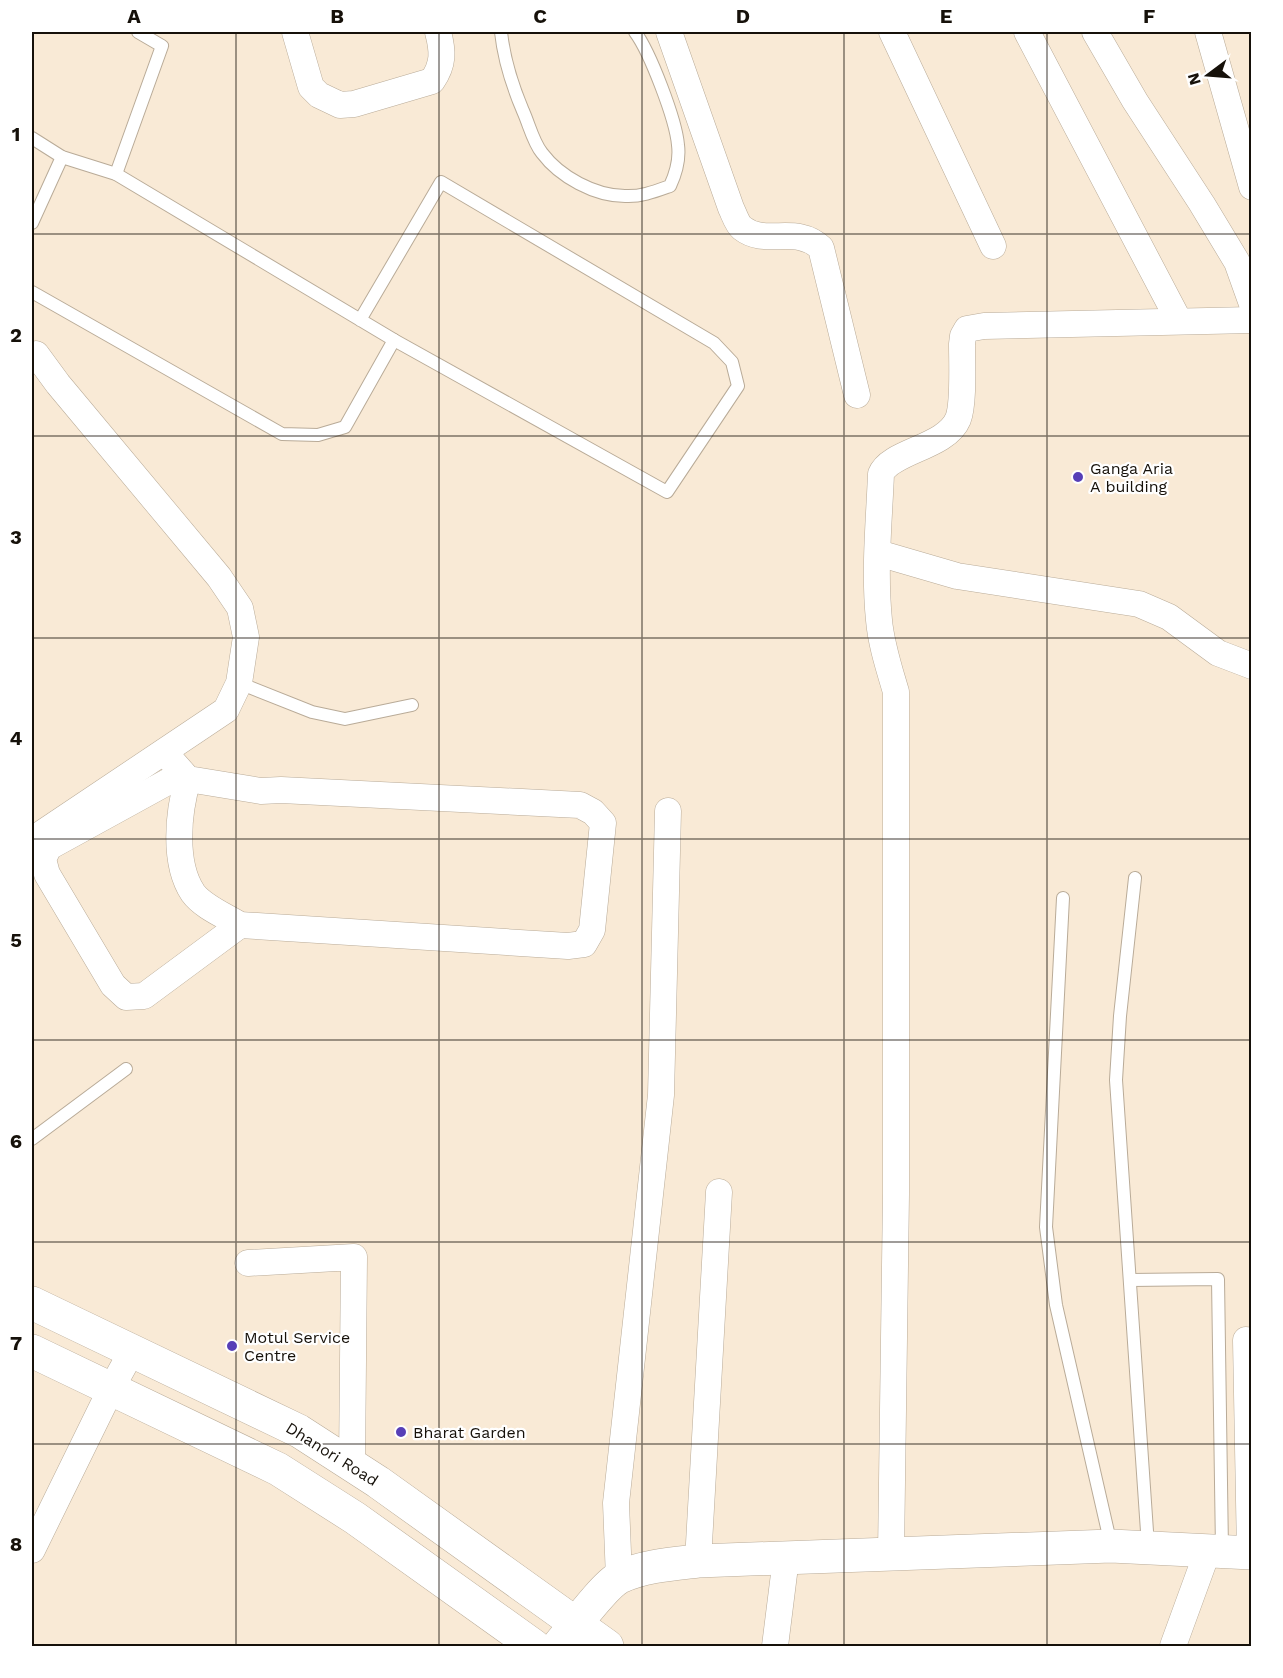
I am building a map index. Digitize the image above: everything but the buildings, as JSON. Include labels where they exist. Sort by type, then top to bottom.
[{"type":"main road","name":"Dhanori Road","points":[[32,1303],[298,1431],[352,1465],[456,1539],[567,1635],[607,1647]]},
{"type":"main road","points":[[32,1351],[278,1469],[355,1518],[534,1647]]},
{"type":"main road","points":[[431,1573],[456,1539]]},
{"type":"main road","points":[[567,1635],[597,1599],[619,1578],[663,1564],[1111,1546],[1233,1552]]},
{"type":"street","points":[[295,32],[311,87],[319,95],[340,105],[354,104],[432,81],[439,72],[442,59],[438,32]]},
{"type":"street","points":[[669,32],[731,208],[740,227],[756,236],[799,236],[813,240],[821,248],[857,395]]},
{"type":"street","points":[[892,32],[993,246]]},
{"type":"street","points":[[1027,32],[1179,321]]},
{"type":"street","points":[[1095,32],[1237,262],[1251,304]]},
{"type":"street","points":[[1208,32],[1251,187]]},
{"type":"street","points":[[891,1554],[897,1194],[896,692],[882,643],[879,619],[878,552],[882,471],[888,464],[928,445],[952,429],[959,417],[962,345],[967,329],[984,326],[1251,320]]},
{"type":"street","points":[[32,840],[226,710],[239,683],[246,637],[240,608],[219,577],[58,384],[34,351]]},
{"type":"street","points":[[878,552],[957,576],[1139,604],[1169,617],[1218,653],[1251,666]]},
{"type":"street","points":[[165,753],[185,777],[179,844],[186,877],[194,895],[240,925],[568,946],[584,944],[592,930],[603,823],[593,812],[580,805],[281,790],[261,791],[185,777],[49,847],[43,859],[47,874],[113,985],[126,997],[144,996],[240,925]]},
{"type":"street","points":[[619,1578],[616,1503],[661,1095],[668,811]]},
{"type":"street","points":[[698,1561],[718,1192]]},
{"type":"street","points":[[248,1263],[354,1257],[352,1465]]},
{"type":"street","points":[[1173,1647],[1233,1552],[1246,1340]]},
{"type":"street","points":[[32,1550],[132,1351]]},
{"type":"street","points":[[775,1647],[786,1558]]},
{"type":"lane","points":[[116,174],[162,46],[138,32]]},
{"type":"lane","points":[[501,32],[510,79],[541,152],[559,170],[585,187],[624,196],[648,194],[670,186],[677,172],[678,145],[664,93],[635,32]]},
{"type":"lane","points":[[32,138],[62,157],[116,174],[360,320],[394,340],[667,492],[738,386],[732,362],[714,344],[441,182],[360,320]]},
{"type":"lane","points":[[32,223],[62,157]]},
{"type":"lane","points":[[32,292],[282,434],[318,435],[345,427],[394,340]]},
{"type":"lane","points":[[239,683],[312,712],[345,719],[412,705]]},
{"type":"lane","points":[[1135,878],[1120,1016],[1116,1080],[1148,1548]]},
{"type":"lane","points":[[1063,898],[1046,1227],[1056,1305],[1111,1546]]},
{"type":"lane","points":[[32,1139],[126,1069]]},
{"type":"lane","points":[[1130,1280],[1218,1280],[1233,1552]]},
{"type":"place","name":"Ganga Aria A building","points":[[1078,477]]},
{"type":"place","name":"Motul Service Centre","points":[[232,1346]]},
{"type":"place","name":"Bharat Garden","points":[[401,1432]]}]
